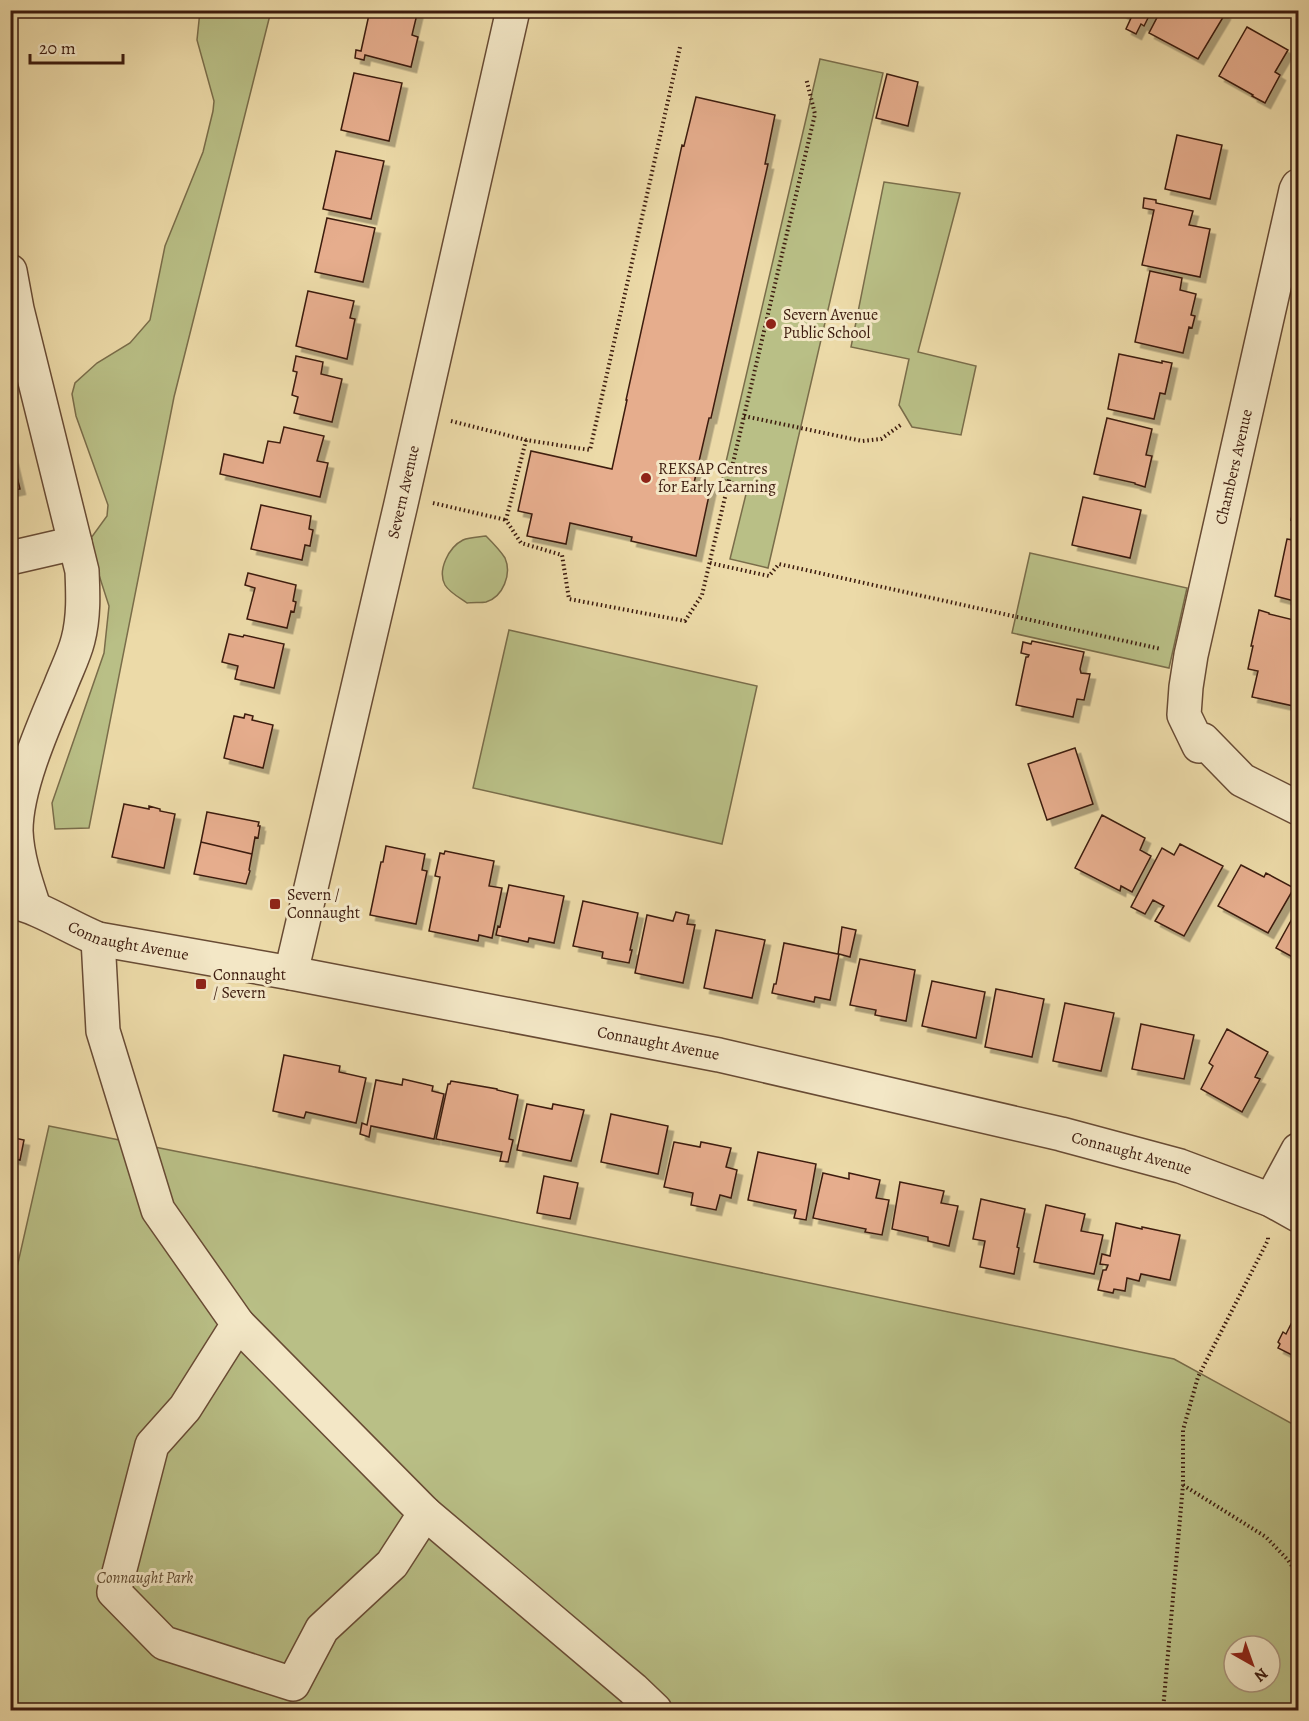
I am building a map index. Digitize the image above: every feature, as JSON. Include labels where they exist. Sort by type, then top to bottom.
[{"type":"street","name":"Severn Avenue","points":[[291,973],[513,10]]},
{"type":"street","name":"Chambers Avenue","points":[[1299,186],[1296,190],[1191,656],[1184,715],[1199,746],[1203,740],[1242,780],[1299,808]]},
{"type":"street","points":[[10,271],[82,571],[84,597],[78,642],[39,738],[18,811],[14,845],[23,873],[22,904]]},
{"type":"street","points":[[10,558],[75,543]]},
{"type":"street","name":"Connaught Avenue","points":[[22,904],[98,939],[291,973],[719,1055],[1061,1134],[1180,1166],[1285,1208]]},
{"type":"street","points":[[98,939],[103,1031],[158,1210],[238,1324],[425,1514],[655,1710]]},
{"type":"street","points":[[1285,1208],[1299,1150]]},
{"type":"street","points":[[238,1324],[185,1408],[152,1445],[114,1592],[164,1643],[292,1697],[322,1629],[392,1564],[425,1514]]},
{"type":"path","points":[[421,414],[526,440],[590,450],[680,47]]},
{"type":"path","points":[[403,495],[506,520],[521,543],[562,555],[569,599],[685,621],[702,595],[815,114],[806,78]]},
{"type":"path","points":[[744,416],[862,441],[881,439],[902,424]]},
{"type":"path","points":[[506,520],[526,440]]},
{"type":"path","points":[[710,562],[769,576],[779,564],[1191,656]]},
{"type":"path","points":[[1164,1710],[1183,1485],[1183,1430],[1198,1377],[1285,1208]]},
{"type":"path","points":[[1183,1485],[1266,1538],[1299,1575]]},
{"type":"green space","points":[[200,11],[271,11],[174,397],[89,828],[55,829],[52,803],[104,653],[109,606],[89,554],[91,538],[107,516],[108,505],[76,416],[72,394],[75,383],[97,363],[130,343],[150,320],[165,246],[203,152],[213,111],[214,101],[197,40]]},
{"type":"green space","points":[[820,59],[883,73],[768,568],[730,559],[748,486],[722,479]]},
{"type":"green space","points":[[884,182],[960,193],[918,352],[976,366],[961,435],[912,427],[899,405],[909,359],[851,347]]},
{"type":"green space","points":[[486,536],[505,558],[507,578],[501,590],[492,599],[486,602],[467,603],[445,585],[443,566],[449,553],[458,543],[468,538]]},
{"type":"green space","points":[[1030,553],[1187,588],[1169,668],[1012,633]]},
{"type":"green space","points":[[509,630],[757,686],[722,844],[473,788]]},
{"type":"green space","name":"Connaught Park","points":[[49,1126],[1174,1359],[1298,1427],[1298,1710],[11,1710],[11,1294]]},
{"type":"building","points":[[370,10],[418,10],[412,35],[418,37],[411,67],[365,55],[364,60],[355,58],[356,50],[361,51]]},
{"type":"building","points":[[1117,10],[1152,10],[1144,26],[1141,24],[1136,34],[1126,29],[1131,18]]},
{"type":"building","points":[[1161,10],[1218,10],[1225,14],[1198,59],[1149,33]]},
{"type":"building","points":[[1247,27],[1288,50],[1275,72],[1280,75],[1265,103],[1219,76]]},
{"type":"building","points":[[354,73],[402,83],[389,141],[341,130]]},
{"type":"building","points":[[887,74],[918,82],[908,126],[876,118]]},
{"type":"building","points":[[696,97],[775,115],[765,164],[768,164],[711,418],[709,418],[694,483],[711,486],[696,556],[631,541],[632,537],[570,523],[566,544],[527,536],[532,514],[518,511],[531,451],[612,469],[682,145],[684,146]]},
{"type":"building","points":[[1177,135],[1222,145],[1210,199],[1165,189]]},
{"type":"building","points":[[336,151],[384,161],[371,219],[323,209]]},
{"type":"building","points":[[1144,198],[1193,211],[1189,225],[1210,229],[1200,277],[1142,265],[1154,210],[1143,208]]},
{"type":"building","points":[[327,218],[375,228],[363,282],[315,272]]},
{"type":"building","points":[[1150,271],[1182,278],[1180,290],[1196,294],[1191,315],[1195,316],[1192,328],[1189,327],[1183,353],[1135,342]]},
{"type":"building","points":[[308,291],[354,301],[350,318],[355,319],[347,359],[296,346]]},
{"type":"building","points":[[1119,354],[1172,363],[1165,394],[1160,393],[1154,419],[1108,409]]},
{"type":"building","points":[[296,356],[323,362],[321,374],[342,379],[332,422],[294,413],[298,397],[292,395],[297,372],[293,371]]},
{"type":"building","points":[[1107,418],[1152,429],[1146,455],[1152,456],[1145,487],[1094,474]]},
{"type":"building","points":[[284,427],[324,436],[317,461],[328,463],[320,497],[220,474],[224,454],[263,463],[268,441],[280,443]]},
{"type":"building","points":[[10,448],[20,489],[10,491]]},
{"type":"building","points":[[1298,489],[1298,521],[1291,520]]},
{"type":"building","points":[[1083,497],[1141,510],[1130,558],[1072,545]]},
{"type":"building","points":[[261,505],[311,516],[309,529],[313,530],[310,546],[305,545],[302,560],[251,549]]},
{"type":"building","points":[[1287,539],[1298,541],[1298,602],[1275,596]]},
{"type":"building","points":[[248,573],[296,585],[293,601],[296,602],[294,612],[291,611],[287,628],[247,619],[255,588],[245,585]]},
{"type":"building","points":[[1259,610],[1298,621],[1298,707],[1252,697],[1258,671],[1248,669]]},
{"type":"building","points":[[229,634],[284,644],[274,688],[235,679],[238,666],[222,662]]},
{"type":"building","points":[[1032,641],[1084,652],[1081,673],[1090,674],[1084,700],[1077,699],[1073,717],[1016,705],[1026,657],[1029,655],[1021,653],[1023,642],[1031,644]]},
{"type":"building","points":[[245,714],[253,716],[252,720],[273,725],[263,768],[224,758],[234,716],[244,718]]},
{"type":"building","points":[[1075,748],[1093,804],[1047,820],[1028,764]]},
{"type":"building","points":[[124,804],[149,809],[149,806],[175,814],[164,868],[112,857]]},
{"type":"building","points":[[207,812],[259,822],[258,838],[255,837],[252,854],[201,842]]},
{"type":"building","points":[[1102,815],[1145,838],[1140,850],[1151,856],[1132,892],[1121,886],[1120,891],[1075,868]]},
{"type":"building","points":[[201,842],[252,854],[246,884],[194,874]]},
{"type":"building","points":[[1180,844],[1223,866],[1184,936],[1155,921],[1164,906],[1153,900],[1145,914],[1131,907],[1162,848],[1174,855]]},
{"type":"building","points":[[386,846],[425,854],[422,870],[427,871],[416,924],[370,915]]},
{"type":"building","points":[[445,851],[494,861],[489,886],[502,888],[492,938],[479,935],[478,941],[429,931],[440,877],[435,876],[440,853],[444,854]]},
{"type":"building","points":[[1241,865],[1264,877],[1266,873],[1294,888],[1268,933],[1218,906]]},
{"type":"building","points":[[509,885],[564,896],[554,943],[529,938],[528,942],[496,935],[498,926],[500,927]]},
{"type":"building","points":[[583,901],[638,913],[629,963],[602,958],[603,952],[573,946]]},
{"type":"building","points":[[1298,908],[1298,960],[1276,948]]},
{"type":"building","points":[[676,912],[689,915],[687,924],[695,925],[683,983],[635,973],[647,915],[673,921]]},
{"type":"building","points":[[842,927],[856,930],[850,957],[839,954],[830,1000],[815,997],[814,1002],[772,993],[784,943],[838,954]]},
{"type":"building","points":[[716,930],[765,940],[752,998],[704,988]]},
{"type":"building","points":[[860,959],[915,970],[906,1021],[875,1015],[876,1010],[850,1005]]},
{"type":"building","points":[[932,981],[985,992],[976,1038],[922,1026]]},
{"type":"building","points":[[996,989],[1044,999],[1032,1057],[985,1047]]},
{"type":"building","points":[[1065,1003],[1114,1013],[1101,1071],[1053,1061]]},
{"type":"building","points":[[1141,1024],[1194,1035],[1184,1079],[1132,1069]]},
{"type":"building","points":[[1227,1029],[1268,1052],[1255,1077],[1260,1079],[1242,1112],[1201,1089],[1213,1066],[1209,1063]]},
{"type":"building","points":[[284,1055],[340,1066],[339,1072],[366,1078],[356,1123],[306,1112],[304,1118],[273,1111]]},
{"type":"building","points":[[403,1079],[433,1086],[432,1091],[444,1094],[434,1139],[371,1126],[369,1137],[360,1134],[362,1123],[367,1125],[376,1080],[402,1085]]},
{"type":"building","points":[[451,1081],[518,1095],[509,1139],[513,1140],[508,1162],[500,1161],[502,1152],[436,1139],[448,1084]]},
{"type":"building","points":[[527,1104],[552,1109],[553,1104],[584,1110],[571,1161],[517,1150]]},
{"type":"building","points":[[611,1114],[668,1126],[658,1174],[601,1162]]},
{"type":"building","points":[[10,1137],[24,1140],[20,1160],[10,1158]]},
{"type":"building","points":[[674,1142],[700,1147],[701,1142],[731,1148],[726,1167],[737,1170],[731,1198],[720,1195],[716,1210],[691,1205],[693,1193],[664,1187]]},
{"type":"building","points":[[758,1152],[816,1164],[806,1220],[794,1218],[796,1210],[748,1200]]},
{"type":"building","points":[[823,1173],[849,1179],[849,1173],[880,1180],[876,1198],[889,1200],[882,1235],[865,1232],[866,1229],[813,1218]]},
{"type":"building","points":[[544,1176],[578,1183],[570,1219],[537,1213]]},
{"type":"building","points":[[900,1182],[944,1191],[941,1203],[958,1206],[949,1246],[928,1241],[928,1237],[892,1229]]},
{"type":"building","points":[[981,1199],[1025,1209],[1014,1274],[980,1267],[985,1241],[973,1239]]},
{"type":"building","points":[[1046,1205],[1085,1214],[1081,1231],[1103,1235],[1094,1274],[1034,1262]]},
{"type":"building","points":[[1116,1223],[1180,1235],[1170,1280],[1141,1274],[1139,1281],[1127,1278],[1125,1291],[1114,1289],[1113,1293],[1098,1290],[1103,1270],[1106,1270],[1108,1265],[1100,1264],[1102,1254],[1110,1256]]},
{"type":"building","points":[[1298,1310],[1298,1358],[1278,1348],[1280,1344],[1278,1342],[1283,1332],[1286,1334]]},
{"type":"place","name":"Severn Avenue Public School","points":[[771,324]]},
{"type":"place","name":"REKSAP Centres for Early Learning","points":[[646,478]]},
{"type":"place","name":"Severn / Connaught","points":[[275,904]]},
{"type":"place","name":"Connaught / Severn","points":[[201,984]]}]
